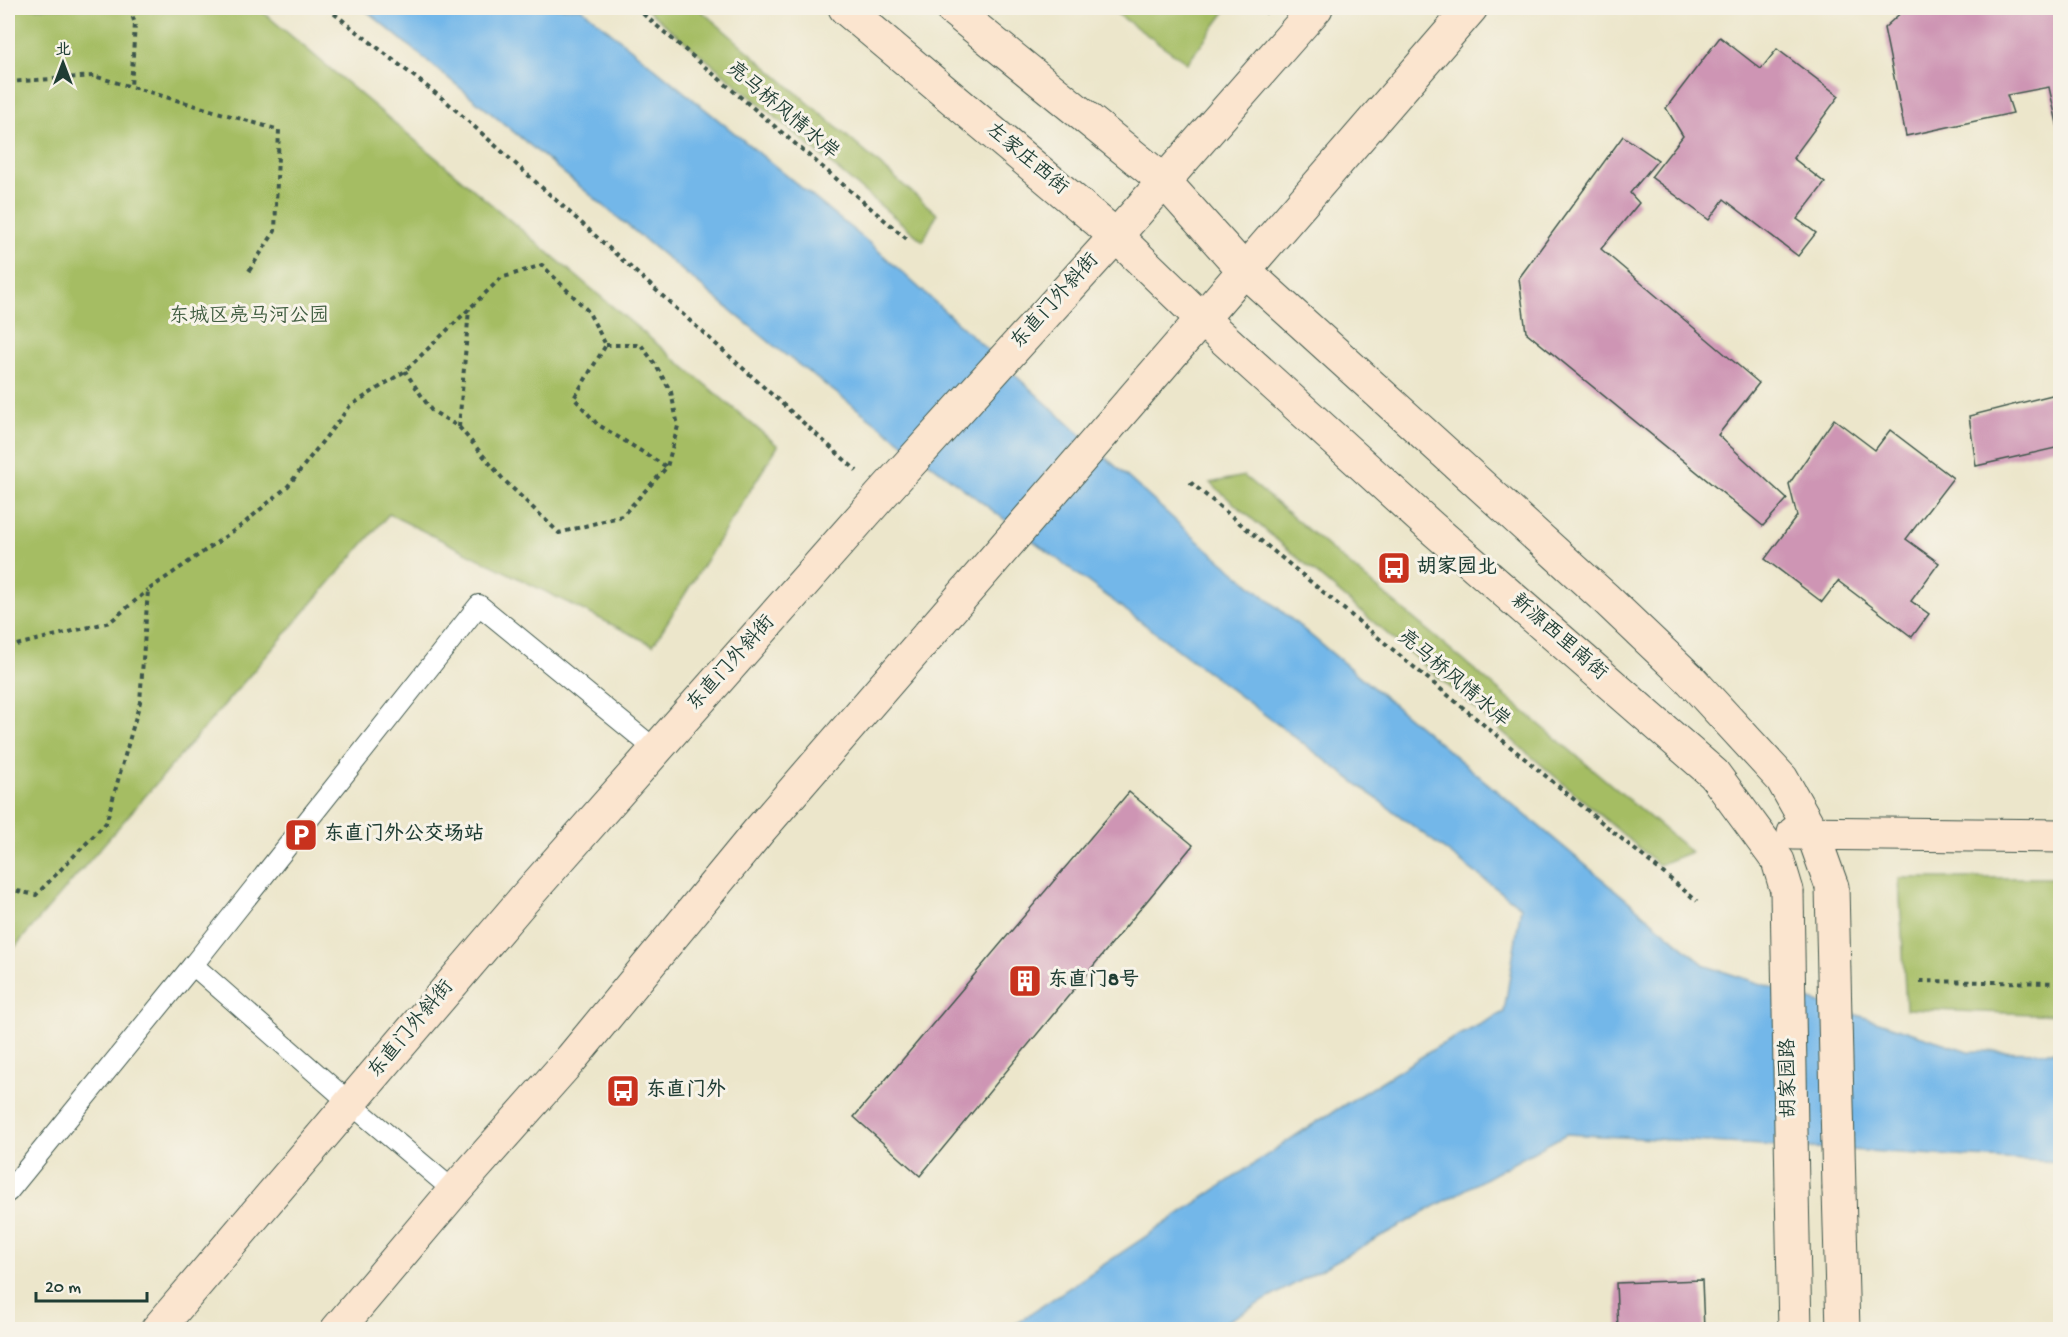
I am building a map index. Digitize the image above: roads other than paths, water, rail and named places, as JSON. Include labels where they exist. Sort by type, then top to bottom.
[{"type":"main road","name":"左家庄西街","points":[[845,8],[1116,236],[1202,319]]},
{"type":"main road","points":[[951,8],[1164,181],[1244,270],[1605,598],[1691,680],[1782,779],[1813,834],[1832,887],[1843,1329]]},
{"type":"main road","name":"东直门外斜街","points":[[157,1329],[524,898],[882,494],[1116,236],[1316,8]]},
{"type":"main road","points":[[337,1329],[454,1191],[571,1059],[758,832],[1471,8]]},
{"type":"main road","name":"新源西里南街","points":[[1202,319],[1431,527],[1714,774],[1759,833]]},
{"type":"main road","points":[[1759,833],[2061,836]]},
{"type":"main road","name":"胡家园路","points":[[1759,833],[1778,861],[1787,891],[1795,1329]]},
{"type":"lane","points":[[8,1192],[193,965],[479,605],[656,750]]},
{"type":"lane","points":[[193,965],[454,1191]]},
{"type":"water","points":[[363,8],[581,8],[873,246],[1199,542],[1706,966],[1968,1051],[2060,1052],[2060,1162],[1566,1134],[1213,1329],[1008,1329],[1304,1130],[1437,1047],[1504,1012],[1521,907],[779,350]]},
{"type":"place","name":"胡家园北","points":[[1394,568]]},
{"type":"place","name":"东直门外公交场站","points":[[301,835]]},
{"type":"place","name":"东直门8号","points":[[1025,981]]},
{"type":"place","name":"东直门外","points":[[623,1091]]},
{"type":"park label","name":"东城区亮马河公园","points":[[249,317]]}]
